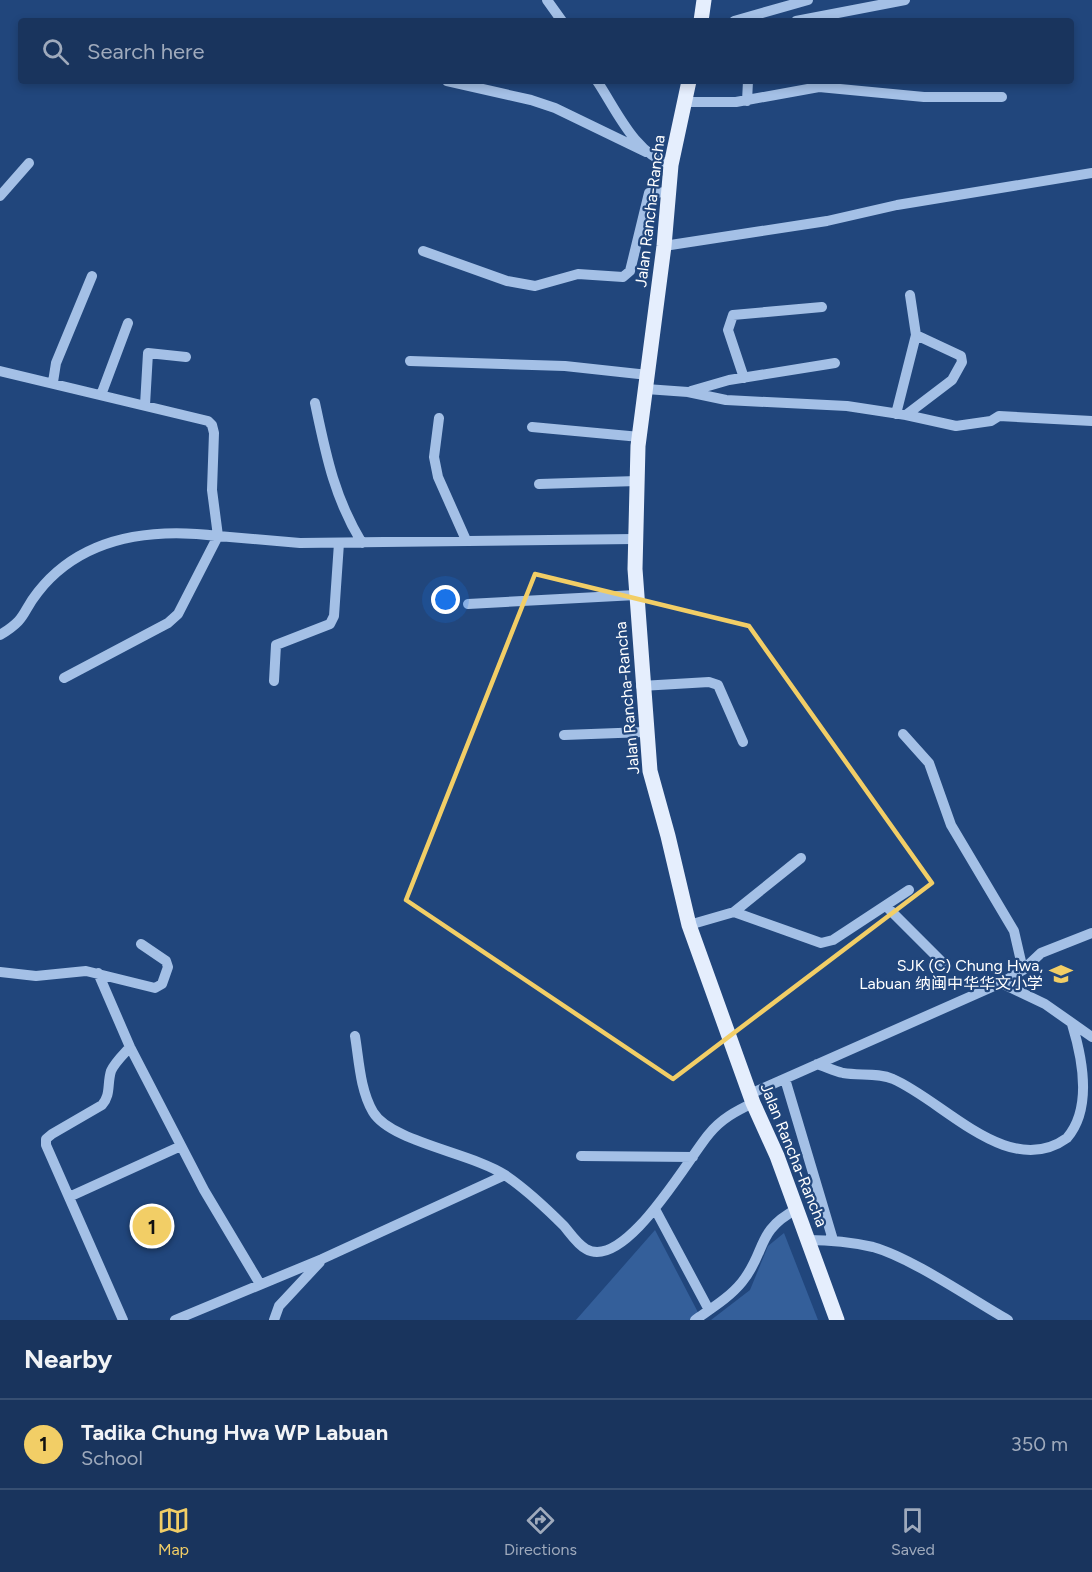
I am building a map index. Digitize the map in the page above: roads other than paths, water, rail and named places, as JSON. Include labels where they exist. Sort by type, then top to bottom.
[{"type":"main road","points":[[701,18],[704,0]]},
{"type":"main road","name":"Jalan Rancha-Rancha","points":[[688,84],[670,165],[664,246],[640,436],[634,539],[645,732],[650,771],[689,926],[837,1320]]},
{"type":"street","points":[[547,0],[560,18]]},
{"type":"street","points":[[745,18],[808,0]]},
{"type":"street","points":[[812,18],[905,0]]},
{"type":"street","points":[[460,84],[531,100],[555,108],[670,165]]},
{"type":"street","points":[[599,84],[646,152]]},
{"type":"street","points":[[747,101],[748,84]]},
{"type":"street","points":[[684,102],[747,101],[819,87],[924,97],[1002,98]]},
{"type":"street","points":[[0,196],[29,163]]},
{"type":"street","points":[[664,246],[827,221],[908,202],[1092,173]]},
{"type":"street","points":[[423,251],[507,281],[534,286],[578,274],[623,276],[630,271],[649,193],[669,192]]},
{"type":"street","points":[[53,382],[56,363],[92,276]]},
{"type":"street","points":[[901,414],[916,335],[910,295]]},
{"type":"street","points":[[744,378],[728,330],[733,315],[822,308]]},
{"type":"street","points":[[101,395],[128,323]]},
{"type":"street","points":[[901,414],[952,380],[962,362],[961,356],[916,335]]},
{"type":"street","points":[[145,405],[148,353],[186,357]]},
{"type":"street","points":[[410,361],[565,366],[726,400],[818,403],[901,414],[956,426],[991,421],[999,416],[1092,421]]},
{"type":"street","points":[[687,392],[729,380],[835,363]]},
{"type":"street","points":[[0,371],[198,417],[212,425],[212,490],[218,536],[178,614],[168,623],[64,678]]},
{"type":"street","points":[[315,404],[335,489],[345,514],[362,543]]},
{"type":"street","points":[[439,418],[434,457],[438,477],[466,540]]},
{"type":"street","points":[[531,427],[640,436]]},
{"type":"street","points":[[539,484],[637,481]]},
{"type":"street","points":[[0,635],[24,618],[38,592],[62,569],[90,551],[123,537],[182,532],[300,543],[634,539]]},
{"type":"street","points":[[274,681],[276,645],[325,627],[334,616],[339,543]]},
{"type":"street","points":[[468,604],[636,595]]},
{"type":"street","points":[[641,686],[709,682],[718,685],[743,742]]},
{"type":"street","points":[[564,735],[645,732]]},
{"type":"street","points":[[903,734],[929,763],[951,825],[1014,931],[1023,970]]},
{"type":"street","points":[[689,926],[734,912],[801,858]]},
{"type":"street","points":[[734,912],[821,943],[833,940],[909,891]]},
{"type":"street","points":[[886,906],[942,962]]},
{"type":"street","points":[[355,1036],[364,1088],[369,1104],[381,1121],[396,1131],[482,1162],[505,1175],[535,1197],[586,1249],[599,1252],[612,1248],[625,1240],[655,1209],[709,1134],[724,1119],[752,1098],[785,1078],[1001,983],[1023,970],[1041,953],[1092,933]]},
{"type":"street","points":[[0,972],[36,976],[76,970],[98,973],[155,988],[162,984],[168,968],[166,961],[141,944]]},
{"type":"street","points":[[98,973],[130,1047],[181,1146],[260,1284]]},
{"type":"street","points":[[1001,983],[1034,998],[1092,1037]]},
{"type":"street","points":[[817,1064],[843,1073],[893,1078],[1000,1144],[1021,1151],[1038,1151],[1058,1144],[1072,1134],[1083,1118],[1089,1101],[1089,1086],[1072,1024]]},
{"type":"street","points":[[123,1320],[46,1145],[46,1139],[102,1105],[108,1098],[110,1074],[130,1047]]},
{"type":"street","points":[[785,1078],[833,1240]]},
{"type":"street","points":[[69,1197],[181,1146]]},
{"type":"street","points":[[581,1156],[693,1157]]},
{"type":"street","points":[[175,1320],[322,1259],[505,1175]]},
{"type":"street","points":[[655,1209],[709,1310]]},
{"type":"street","points":[[695,1320],[743,1281],[768,1229],[781,1217],[797,1209]]},
{"type":"street","points":[[808,1240],[833,1240],[875,1248],[911,1264],[1008,1320]]},
{"type":"street","points":[[274,1320],[279,1306],[322,1259]]},
{"type":"place","name":"SJK (C) Chung Hwa, Labuan 纳闽中华华文小学","points":[[1061,974]]},
{"type":"place","name":"Tadika Chung Hwa WP Labuan","points":[[152,1226]]}]
